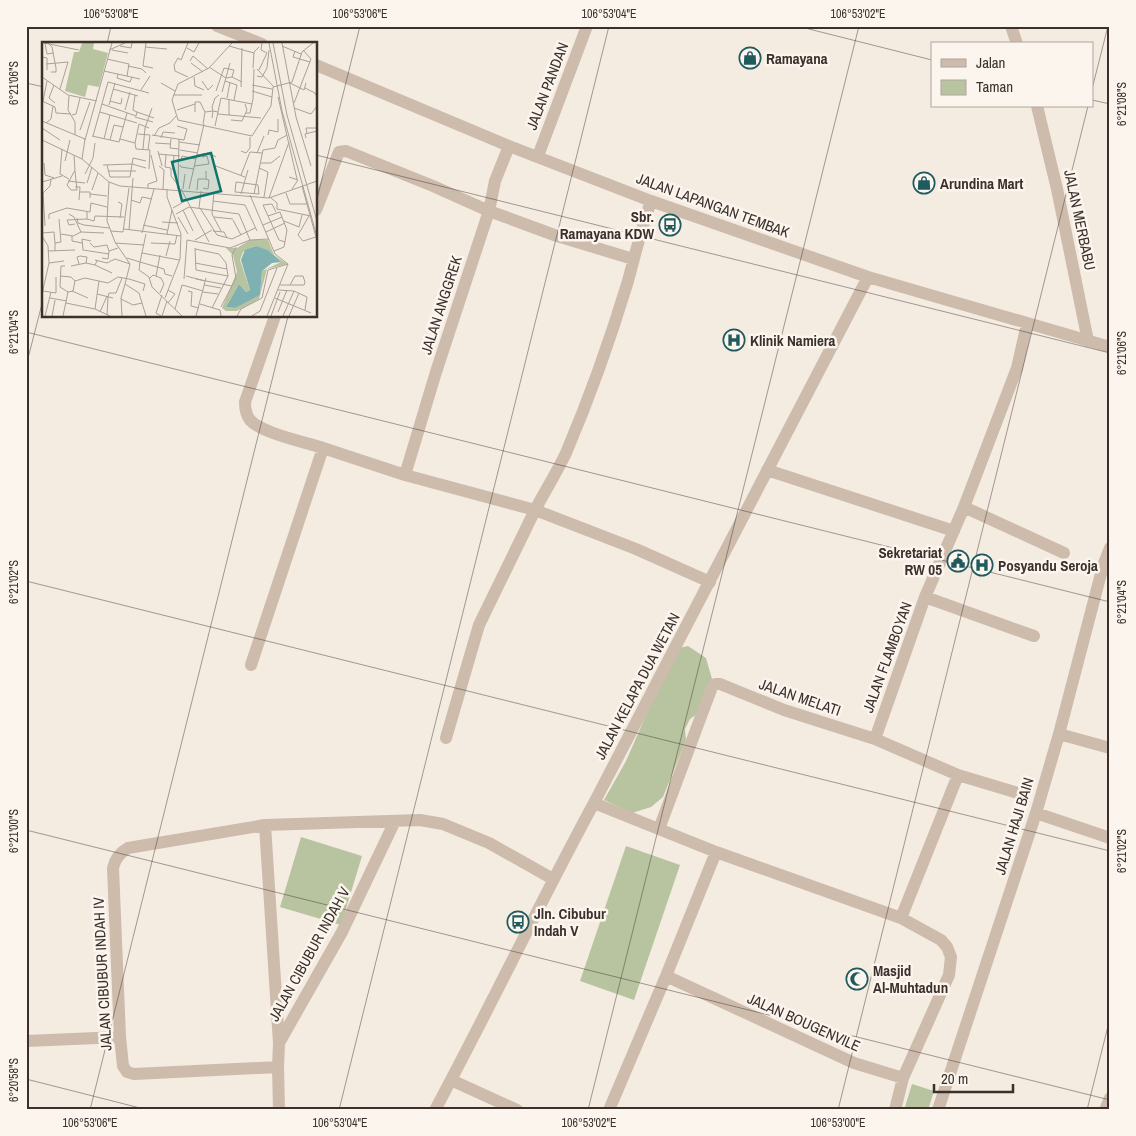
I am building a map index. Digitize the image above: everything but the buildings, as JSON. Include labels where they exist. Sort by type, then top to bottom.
[{"type":"street","points":[[217,26],[257,42]]},
{"type":"street","name":"JALAN PANDAN","points":[[538,156],[587,26]]},
{"type":"street","points":[[1011,26],[1016,42]]},
{"type":"street","name":"JALAN LAPANGAN TEMBAK","points":[[318,66],[509,146],[651,201],[868,277],[1027,324],[1110,346]]},
{"type":"street","name":"JALAN MERBABU","points":[[1037,108],[1057,189],[1088,341]]},
{"type":"street","name":"JALAN ANGGREK","points":[[405,475],[489,211],[495,181],[509,146]]},
{"type":"street","points":[[318,205],[339,152],[346,152],[433,186],[489,211],[557,236],[633,258]]},
{"type":"street","points":[[446,738],[479,625],[535,510],[565,454],[579,419],[612,331],[651,201]]},
{"type":"street","name":"JALAN KELAPA DUA WETAN","points":[[435,1110],[553,879],[868,277]]},
{"type":"street","points":[[274,318],[245,402],[248,418],[262,429],[405,475],[535,510],[636,549],[710,582]]},
{"type":"street","name":"JALAN FLAMBOYAN","points":[[875,739],[925,597],[964,507],[1017,368],[1027,324]]},
{"type":"street","points":[[251,665],[323,448]]},
{"type":"street","points":[[767,470],[954,531]]},
{"type":"street","points":[[964,507],[1064,553]]},
{"type":"street","name":"JALAN HAJI BAIN","points":[[938,1110],[1036,812],[1103,566],[1110,548]]},
{"type":"street","points":[[925,597],[1034,636]]},
{"type":"street","name":"JALAN MELATI","points":[[659,829],[712,687],[715,684],[720,684],[784,710],[875,739],[958,775],[1021,794]]},
{"type":"street","points":[[1058,734],[1110,748]]},
{"type":"street","points":[[901,918],[958,775]]},
{"type":"street","points":[[594,803],[716,852],[901,918],[941,940],[948,947],[951,965],[950,975],[903,1078],[895,1110]]},
{"type":"street","points":[[1036,812],[1110,838]]},
{"type":"street","points":[[279,1043],[265,825],[420,820],[443,824],[489,843],[553,879]]},
{"type":"street","name":"JALAN CIBUBUR INDAH V","points":[[279,1110],[279,1043],[342,932],[395,821]]},
{"type":"street","name":"JALAN CIBUBUR INDAH IV","points":[[265,825],[128,848],[118,855],[112,868],[120,1037],[123,1066],[127,1072],[134,1074],[278,1068]]},
{"type":"street","points":[[608,1110],[666,976],[716,852]]},
{"type":"street","name":"JALAN BOUGENVILE","points":[[666,976],[854,1063],[903,1078]]},
{"type":"street","points":[[26,1040],[120,1037]]},
{"type":"street","points":[[451,1080],[517,1110]]},
{"type":"street","points":[[1105,1110],[1110,1098]]},
{"type":"green space","points":[[688,646],[706,658],[712,679],[701,711],[690,719],[685,729],[686,740],[663,797],[651,807],[632,813],[604,800],[626,761],[675,649]]},
{"type":"green space","points":[[301,837],[362,856],[341,925],[280,907]]},
{"type":"green space","points":[[626,846],[680,865],[634,1000],[580,981]]},
{"type":"green space","points":[[912,1084],[934,1091],[928,1110],[904,1110]]},
{"type":"place","name":"Ramayana","points":[[750,58]]},
{"type":"place","name":"Arundina Mart","points":[[924,183]]},
{"type":"place","name":"Sbr. Ramayana KDW","points":[[670,225]]},
{"type":"place","name":"Klinik Namiera","points":[[734,340]]},
{"type":"place","name":"Sekretariat RW 05","points":[[958,561]]},
{"type":"place","name":"Posyandu Seroja","points":[[982,565]]},
{"type":"place","name":"Jln. Cibubur Indah V","points":[[518,922]]},
{"type":"place","name":"Masjid Al-Muhtadun","points":[[857,979]]}]
